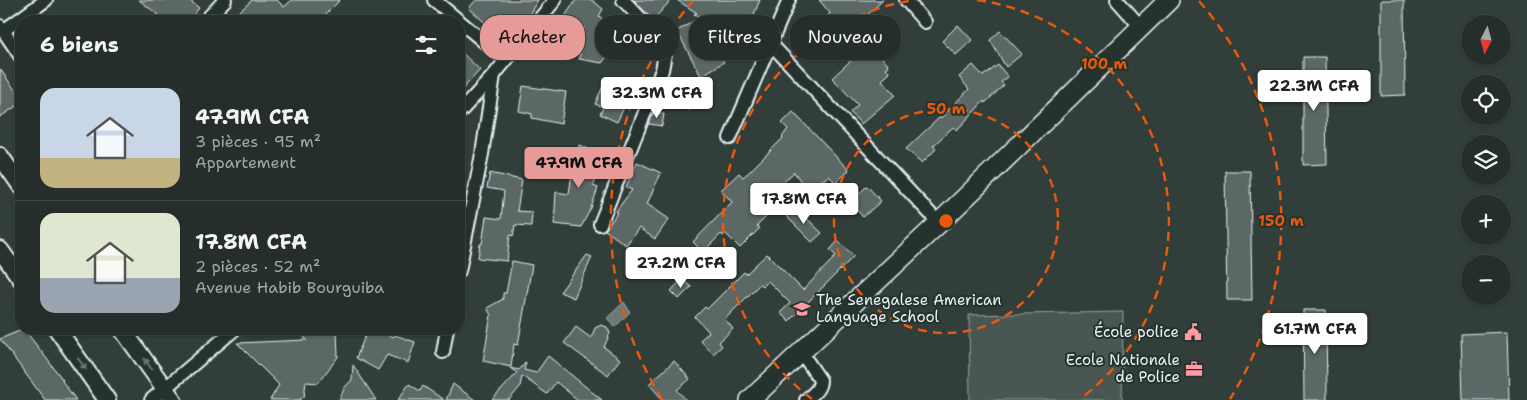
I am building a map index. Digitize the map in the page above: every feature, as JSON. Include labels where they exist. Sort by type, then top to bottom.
[{"type":"main road","points":[[750,400],[939,223],[1169,0]]},
{"type":"street","points":[[22,15],[46,0]]},
{"type":"street","points":[[210,15],[224,0]]},
{"type":"street","points":[[434,0],[452,15]]},
{"type":"street","points":[[543,15],[555,0]]},
{"type":"street","points":[[600,224],[662,70],[666,54],[662,41],[623,0]]},
{"type":"street","points":[[780,21],[789,0]]},
{"type":"street","points":[[906,0],[925,22]]},
{"type":"street","points":[[1117,0],[1141,27]]},
{"type":"street","points":[[15,20],[2,28],[15,48]]},
{"type":"street","points":[[465,26],[480,38]]},
{"type":"street","points":[[780,55],[939,223]]},
{"type":"street","points":[[465,106],[506,60]]},
{"type":"street","points":[[730,138],[763,60]]},
{"type":"street","points":[[465,240],[482,154],[494,75]]},
{"type":"street","points":[[0,156],[15,176]]},
{"type":"street","points":[[0,250],[15,271]]},
{"type":"street","points":[[61,335],[108,400]]},
{"type":"street","points":[[126,335],[169,394]]},
{"type":"street","points":[[151,400],[169,394],[229,335]]},
{"type":"street","points":[[443,352],[446,335]]},
{"type":"street","points":[[801,352],[820,380],[818,389],[806,400]]},
{"type":"shaded area","points":[[624,302],[630,312],[615,327],[607,318]]},
{"type":"shaded area","points":[[1123,312],[1122,400],[970,400],[969,315]]},
{"type":"building","points":[[139,0],[189,0],[199,8],[194,15],[158,15]]},
{"type":"building","points":[[252,0],[277,0],[284,7],[292,0],[340,0],[326,14],[327,15],[236,15]]},
{"type":"building","points":[[476,0],[538,0],[529,15],[517,15],[514,13],[512,15],[480,15],[480,18],[469,8]]},
{"type":"building","points":[[576,0],[592,0],[603,9],[600,15],[595,15],[595,60],[604,60],[602,63],[585,60],[585,15],[566,15]]},
{"type":"building","points":[[634,0],[671,0],[658,15],[648,15]]},
{"type":"building","points":[[677,0],[760,0],[754,15],[694,14],[697,13]]},
{"type":"building","points":[[819,0],[883,0],[867,15],[828,15],[830,13]]},
{"type":"building","points":[[1381,0],[1404,0],[1405,95],[1381,96]]},
{"type":"building","points":[[689,24],[689,54],[679,35],[679,30]]},
{"type":"building","points":[[958,25],[972,40],[956,55],[942,41]]},
{"type":"building","points":[[1000,31],[1022,54],[1006,67],[990,40]]},
{"type":"building","points":[[465,56],[480,70],[465,86]]},
{"type":"building","points":[[1303,57],[1325,57],[1327,164],[1303,165]]},
{"type":"building","points":[[692,60],[723,60],[724,62],[701,76]]},
{"type":"building","points":[[851,60],[884,60],[889,66],[886,68],[890,73],[882,80],[895,95],[861,124],[850,112],[858,105],[832,78]]},
{"type":"building","points":[[973,65],[983,76],[998,65],[1008,77],[1001,82],[1004,85],[985,103],[984,101],[957,130],[953,127],[933,146],[936,149],[922,163],[906,149],[941,118],[969,89],[959,77]]},
{"type":"building","points":[[0,69],[15,90],[15,107],[0,117]]},
{"type":"building","points":[[693,76],[704,81],[697,101],[694,100],[689,110],[672,102],[677,85],[688,88]]},
{"type":"building","points":[[607,77],[628,87],[624,97],[628,99],[617,122],[600,114],[603,107],[595,104]]},
{"type":"building","points":[[523,86],[566,92],[561,124],[532,118],[532,114],[519,111]]},
{"type":"building","points":[[793,112],[849,170],[836,183],[829,176],[807,190],[794,172],[781,184],[779,182],[763,198],[774,209],[757,226],[760,228],[740,248],[725,233],[723,236],[721,234],[703,252],[693,242],[732,202],[721,190],[739,173],[743,177],[748,173],[783,138],[788,129],[782,123]]},
{"type":"building","points":[[653,113],[664,114],[662,126],[649,124]]},
{"type":"building","points":[[580,145],[606,157],[593,186],[598,188],[591,208],[581,227],[554,224],[556,192],[569,194],[574,159]]},
{"type":"building","points":[[637,162],[661,173],[647,204],[669,219],[655,239],[639,228],[626,245],[605,230],[618,212],[616,211],[632,190],[626,187]]},
{"type":"building","points":[[1225,171],[1250,171],[1252,300],[1227,300]]},
{"type":"building","points":[[490,173],[522,180],[517,211],[532,212],[531,226],[515,225],[513,236],[510,235],[507,261],[478,258],[486,217],[501,219],[504,191],[487,188]]},
{"type":"building","points":[[867,186],[881,201],[863,217],[850,202]]},
{"type":"building","points":[[795,207],[822,233],[812,242],[786,216]]},
{"type":"building","points":[[838,241],[854,256],[789,321],[780,313],[790,303],[768,281],[762,286],[760,284],[725,319],[733,329],[719,342],[722,346],[713,354],[700,340],[709,332],[695,317],[705,307],[707,309],[744,272],[746,274],[767,254],[803,290],[836,256],[830,250]]},
{"type":"building","points":[[587,255],[592,257],[574,298],[560,292]]},
{"type":"building","points":[[512,261],[532,265],[518,345],[514,344],[511,367],[483,361],[491,315],[487,308],[503,299],[503,293],[506,293]]},
{"type":"building","points":[[682,279],[691,287],[679,299],[671,291]]},
{"type":"building","points":[[1303,310],[1326,310],[1327,400],[1304,400]]},
{"type":"building","points":[[601,325],[607,327],[610,333],[604,347],[620,359],[608,375],[564,343],[576,327],[591,338],[595,328]]},
{"type":"building","points":[[1507,332],[1509,400],[1463,400],[1461,334]]},
{"type":"building","points":[[15,333],[15,335],[29,335],[76,400],[45,400],[0,339]]},
{"type":"building","points":[[302,335],[337,335],[338,357],[318,383],[306,382],[304,397],[301,400],[270,400],[279,385],[237,343],[307,340]]},
{"type":"building","points":[[366,335],[389,335],[394,337],[395,335],[415,342],[408,363],[387,355],[378,370],[356,358]]},
{"type":"building","points":[[548,356],[602,400],[578,400],[556,382],[547,394],[522,376],[520,387],[509,400],[492,400],[517,373],[510,368],[519,370],[526,362],[524,370],[536,373]]},
{"type":"building","points":[[674,361],[690,379],[677,390],[686,400],[663,400],[649,384]]},
{"type":"building","points":[[353,365],[376,400],[339,400],[345,387],[352,380]]},
{"type":"building","points":[[409,384],[420,391],[423,386],[444,400],[398,400]]},
{"type":"building","points":[[453,384],[475,400],[446,400]]},
{"type":"place","name":"The Senegalese American Language School","points":[[802,309]]},
{"type":"place","name":"École police","points":[[1193,332]]},
{"type":"place","name":"Ecole Nationale de Police","points":[[1194,369]]}]
